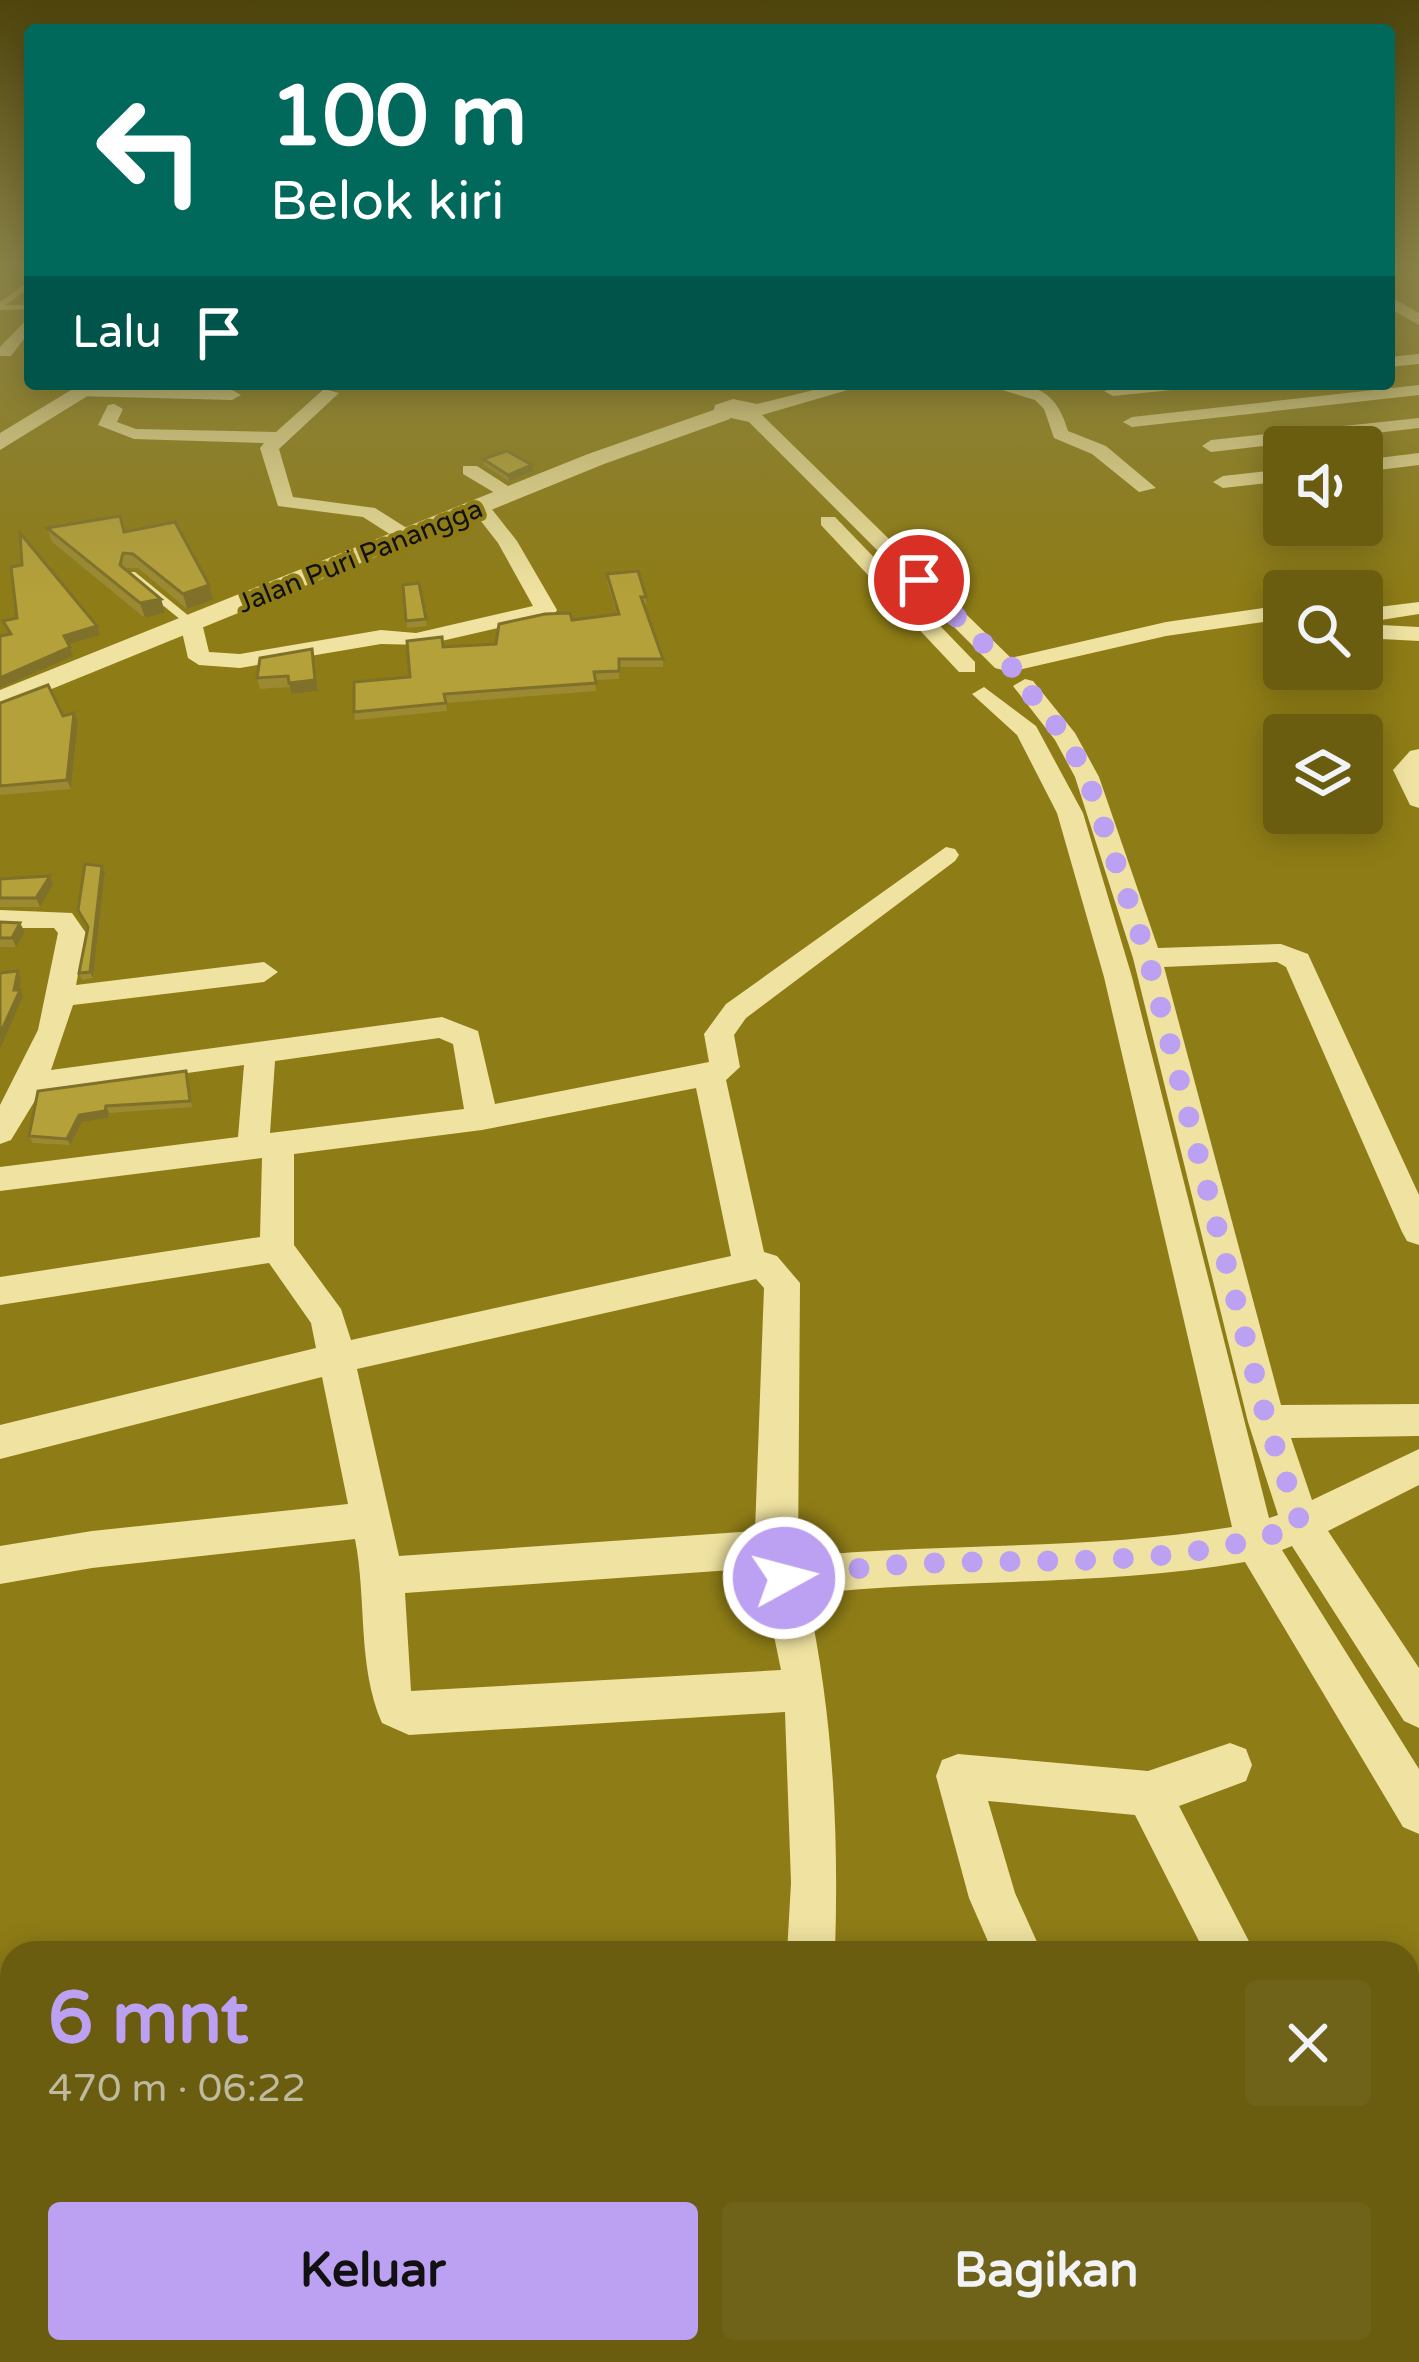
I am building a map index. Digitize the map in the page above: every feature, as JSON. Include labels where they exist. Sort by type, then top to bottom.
[{"type":"street","points":[[0,443],[87,390]]},
{"type":"street","points":[[131,390],[232,395]]},
{"type":"street","points":[[723,390],[975,681],[1027,731],[1051,770],[1140,971],[1255,1542],[1419,1811]]},
{"type":"street","points":[[739,412],[742,390]]},
{"type":"street","points":[[739,412],[833,390]]},
{"type":"street","points":[[1016,390],[1041,396],[1052,407],[1060,434],[1099,450],[1146,488]]},
{"type":"street","points":[[1113,391],[1121,390]]},
{"type":"street","points":[[1168,390],[1205,414]]},
{"type":"street","points":[[330,392],[269,448],[286,502],[368,512],[406,536]]},
{"type":"street","points":[[1132,422],[1417,392]]},
{"type":"street","points":[[58,407],[176,407]]},
{"type":"street","points":[[115,409],[107,425],[134,434],[279,438]]},
{"type":"street","points":[[739,412],[1016,673],[1066,738],[1087,777],[1267,1422],[1301,1525],[1419,1706]]},
{"type":"street","name":"Jalan Puri Panangga","points":[[0,701],[406,536],[739,412]]},
{"type":"street","points":[[1211,446],[1419,423]]},
{"type":"street","points":[[1383,463],[1419,459]]},
{"type":"street","points":[[470,470],[512,495]]},
{"type":"street","points":[[1223,482],[1263,477]]},
{"type":"street","points":[[191,623],[200,658],[240,661],[381,637],[399,642],[442,638],[457,628],[546,610],[507,541],[480,508]]},
{"type":"street","points":[[1383,599],[1419,594]]},
{"type":"street","points":[[1383,613],[1419,608]]},
{"type":"street","points":[[1016,673],[1263,623]]},
{"type":"street","points":[[1383,632],[1419,634]]},
{"type":"street","points":[[975,681],[1008,695],[1016,673]]},
{"type":"street","points":[[1419,757],[1406,770],[1419,800]]},
{"type":"street","points":[[0,1179],[482,1118],[709,1075],[725,1066],[719,1034],[736,1011],[946,855]]},
{"type":"street","points":[[0,919],[52,918],[68,922],[72,933],[53,1030],[29,1084],[0,1132]]},
{"type":"street","points":[[1140,971],[1281,953],[1298,962],[1419,1232]]},
{"type":"street","points":[[60,998],[264,972]]},
{"type":"street","points":[[29,1084],[450,1028],[467,1038],[482,1118]]},
{"type":"street","points":[[260,1052],[277,1248],[328,1319],[383,1576],[390,1692],[397,1708],[409,1713],[806,1690]]},
{"type":"street","points":[[709,1075],[750,1265]]},
{"type":"street","points":[[0,1291],[277,1248]]},
{"type":"street","points":[[0,1442],[338,1358],[750,1265],[765,1266],[782,1283],[779,1563],[806,1690],[814,1883],[812,1941]]},
{"type":"street","points":[[1267,1422],[1419,1420]]},
{"type":"street","points":[[383,1576],[1171,1556],[1255,1542],[1301,1525],[1419,1466]]},
{"type":"street","points":[[0,1565],[112,1545],[198,1544],[308,1532],[371,1518]]},
{"type":"street","points":[[1013,1941],[993,1898],[958,1776],[1148,1794],[1230,1765]]},
{"type":"street","points":[[1148,1794],[1225,1941]]},
{"type":"lane","points":[[131,574],[191,623]]},
{"type":"building","points":[[507,451],[532,465],[508,475],[483,459]]},
{"type":"building","points":[[120,516],[124,532],[175,522],[209,585],[183,594],[133,554],[123,553],[120,565],[161,599],[140,603],[47,528]]},
{"type":"building","points":[[20,533],[97,626],[64,636],[70,647],[0,678],[0,636],[11,634],[3,621],[17,618],[11,567],[22,565]]},
{"type":"building","points":[[638,571],[646,597],[641,597],[663,659],[619,659],[619,671],[594,672],[596,683],[444,694],[446,703],[354,712],[354,682],[410,677],[407,641],[442,637],[443,647],[496,644],[499,624],[545,614],[570,613],[572,620],[619,614],[607,574]]},
{"type":"building","points":[[419,583],[426,619],[406,621],[403,585]]},
{"type":"building","points":[[312,649],[315,680],[289,683],[288,676],[257,678],[260,658]]},
{"type":"building","points":[[48,685],[63,716],[74,713],[67,780],[0,786],[0,703]]},
{"type":"building","points":[[85,864],[102,866],[90,972],[79,973],[88,927],[78,910]]},
{"type":"building","points":[[50,876],[36,898],[0,898],[0,879]]},
{"type":"building","points":[[0,922],[20,923],[12,938],[0,938]]},
{"type":"building","points":[[18,971],[14,990],[20,990],[0,1034],[0,973]]},
{"type":"building","points":[[186,1071],[190,1101],[106,1106],[105,1111],[79,1115],[67,1139],[29,1136],[38,1091]]},
{"type":"route","points":[[784,1578],[893,1565],[1171,1556],[1255,1542],[1301,1525],[1267,1422],[1154,978],[1087,777],[1066,738],[1025,686],[1023,673],[1003,663],[919,580]]}]
